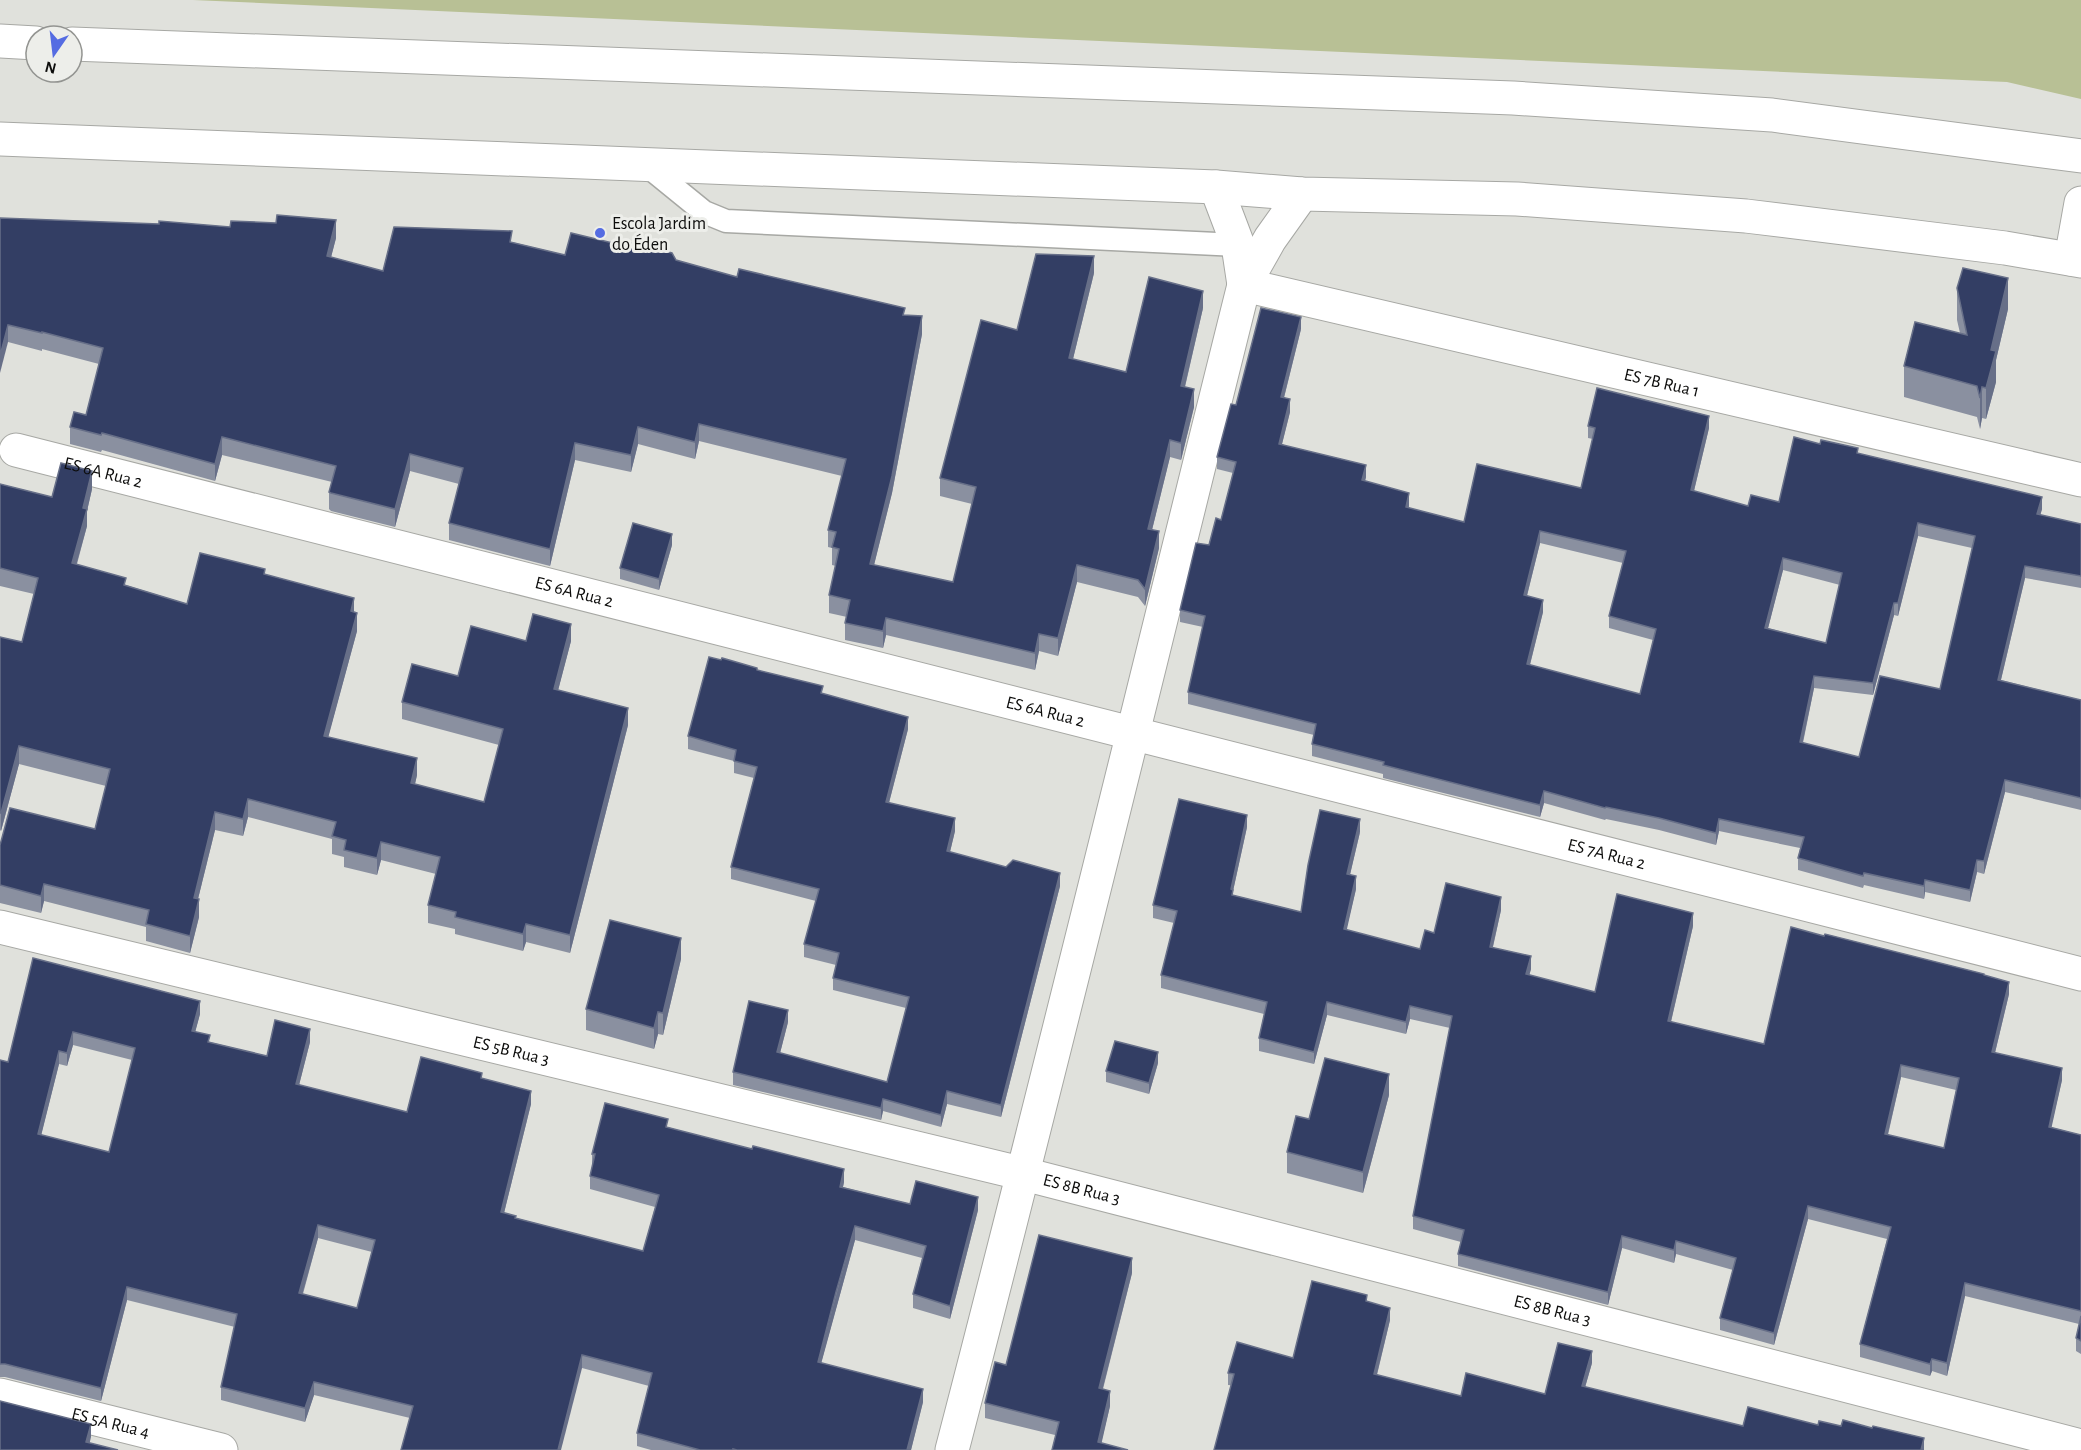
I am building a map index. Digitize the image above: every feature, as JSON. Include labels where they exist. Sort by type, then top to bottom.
[{"type":"street","points":[[0,41],[24,42]]},
{"type":"street","points":[[84,44],[1513,98],[1772,115],[2081,156]]},
{"type":"street","points":[[0,139],[1216,187],[1302,194],[1517,199],[1746,216],[2005,248],[2076,260],[2081,203]]},
{"type":"street","points":[[1216,187],[1238,245],[1244,285]]},
{"type":"street","points":[[952,1450],[1024,1174],[1131,734],[1244,285],[1270,239],[1302,194]]},
{"type":"street","name":"ES 7B Rua 1","points":[[1244,285],[2081,480]]},
{"type":"street","name":"ES 6A Rua 2","points":[[16,450],[1131,734]]},
{"type":"street","name":"ES 7A Rua 2","points":[[1131,734],[2081,974]]},
{"type":"street","name":"ES 5B Rua 3","points":[[0,927],[1024,1174]]},
{"type":"street","name":"ES 8B Rua 3","points":[[1024,1174],[2081,1446]]},
{"type":"street","name":"ES 5A Rua 4","points":[[0,1395],[221,1450]]},
{"type":"lane","points":[[645,164],[704,212],[726,220],[1238,245]]},
{"type":"green space","points":[[193,0],[2081,0],[2081,99],[2007,82]]},
{"type":"building","points":[[277,215],[336,220],[327,256],[383,271],[394,227],[512,231],[510,242],[565,255],[571,233],[625,246],[631,243],[672,253],[676,260],[737,277],[739,269],[905,308],[903,315],[922,316],[892,476],[870,564],[953,582],[976,487],[940,478],[981,320],[1017,330],[1036,254],[1094,256],[1069,358],[1126,372],[1149,277],[1203,291],[1181,386],[1194,389],[1181,443],[1170,440],[1148,529],[1159,531],[1145,589],[1138,580],[1077,565],[1058,638],[1039,634],[1035,653],[886,618],[883,631],[845,623],[850,600],[829,595],[839,549],[832,547],[836,532],[828,530],[846,459],[699,424],[695,442],[638,427],[631,455],[575,443],[550,549],[449,523],[463,468],[410,454],[395,509],[329,492],[336,466],[222,437],[215,464],[102,433],[101,435],[70,427],[74,412],[86,415],[103,348],[8,325],[0,356],[0,218],[159,224],[159,221],[230,227],[231,221],[276,223]]},
{"type":"building","points":[[1963,268],[2008,278],[1991,350],[1996,351],[1986,388],[1982,387],[1980,398],[1977,386],[1904,366],[1915,322],[1967,335],[1957,288]]},
{"type":"building","points":[[1261,308],[1301,317],[1281,397],[1290,399],[1279,444],[1366,465],[1362,480],[1409,493],[1406,507],[1464,522],[1477,464],[1581,488],[1595,428],[1588,426],[1597,388],[1709,416],[1691,490],[1748,506],[1751,495],[1779,502],[1794,437],[1820,444],[1821,440],[1858,448],[1857,453],[2042,497],[2037,514],[2081,524],[2081,576],[2025,566],[1998,680],[2081,700],[2081,798],[2005,780],[1984,861],[1977,860],[1970,890],[1925,880],[1924,886],[1864,873],[1863,876],[1798,858],[1804,837],[1719,819],[1716,833],[1659,818],[1605,808],[1544,791],[1540,805],[1383,765],[1384,762],[1312,744],[1316,724],[1188,692],[1205,616],[1180,610],[1196,543],[1209,545],[1216,518],[1221,520],[1236,462],[1217,457],[1231,404],[1236,405]],"holes":[[[1918,523],[1975,536],[1940,689],[1880,676],[1859,757],[1800,742],[1814,676],[1873,683],[1894,603],[1898,603]],[[1540,531],[1626,551],[1609,616],[1656,629],[1640,694],[1527,664],[1543,600],[1524,595]],[[1783,558],[1842,573],[1826,643],[1765,628]]]},
{"type":"building","points":[[61,463],[92,471],[83,508],[87,509],[72,563],[126,578],[124,585],[187,604],[200,553],[265,569],[264,574],[354,598],[351,611],[357,613],[324,736],[417,758],[411,783],[484,802],[503,729],[402,702],[412,664],[458,676],[471,626],[526,641],[533,614],[571,624],[554,689],[628,708],[570,935],[526,924],[523,934],[455,917],[456,912],[428,905],[440,857],[381,842],[377,858],[344,850],[346,840],[332,836],[336,822],[248,799],[243,819],[215,812],[194,898],[199,899],[190,936],[146,924],[149,910],[44,884],[41,896],[0,885],[0,845],[10,808],[95,829],[110,769],[19,746],[0,813],[0,637],[22,642],[38,578],[0,568],[0,484],[52,497]]},
{"type":"building","points":[[633,523],[672,534],[659,579],[620,568]]},
{"type":"building","points":[[709,657],[721,660],[722,658],[757,668],[757,670],[823,686],[821,693],[908,717],[886,802],[955,818],[947,851],[1006,867],[1013,860],[1060,873],[1001,1105],[947,1091],[941,1115],[883,1099],[881,1108],[733,1072],[749,1001],[788,1010],[777,1052],[887,1082],[909,997],[833,978],[839,953],[804,944],[819,889],[731,867],[757,767],[734,761],[736,750],[688,736]]},
{"type":"building","points":[[1179,799],[1247,815],[1231,889],[1233,890],[1232,895],[1301,912],[1320,810],[1360,819],[1347,874],[1356,876],[1344,929],[1420,949],[1425,930],[1434,933],[1446,883],[1501,897],[1490,947],[1531,956],[1526,974],[1595,992],[1617,894],[1693,913],[1668,1021],[1764,1044],[1791,927],[2009,982],[1992,1052],[2062,1068],[2049,1127],[2081,1135],[2081,1311],[1965,1283],[1947,1363],[1932,1359],[1930,1364],[1860,1344],[1891,1227],[1808,1206],[1774,1333],[1720,1318],[1736,1258],[1676,1241],[1674,1250],[1622,1236],[1608,1292],[1458,1254],[1464,1230],[1413,1216],[1452,1016],[1410,1006],[1406,1022],[1327,1002],[1314,1052],[1259,1038],[1267,1002],[1161,975],[1177,911],[1153,905]],"holes":[[[1901,1065],[1959,1078],[1944,1148],[1885,1134]]]},
{"type":"building","points":[[610,920],[681,938],[663,1013],[658,1012],[654,1028],[586,1009]]},
{"type":"building","points":[[33,958],[200,1001],[192,1031],[210,1035],[208,1042],[267,1056],[275,1020],[310,1029],[296,1084],[407,1112],[421,1057],[482,1073],[481,1078],[531,1091],[501,1212],[516,1216],[515,1218],[643,1251],[659,1195],[590,1176],[595,1154],[592,1154],[605,1103],[668,1119],[666,1127],[844,1169],[840,1187],[910,1204],[916,1181],[978,1197],[950,1306],[913,1294],[926,1246],[855,1226],[836,1292],[818,1362],[923,1389],[907,1450],[700,1450],[637,1433],[652,1373],[582,1355],[558,1450],[401,1450],[413,1406],[314,1382],[305,1408],[221,1387],[237,1314],[127,1287],[101,1388],[0,1364],[0,1060],[8,1062]],"holes":[[[73,1032],[135,1048],[109,1152],[38,1134],[59,1051],[67,1053]],[[318,1225],[375,1240],[357,1308],[299,1293]]]},
{"type":"building","points":[[1115,1041],[1158,1052],[1149,1083],[1106,1071]]},
{"type":"building","points":[[1325,1058],[1389,1074],[1363,1172],[1287,1152],[1296,1116],[1309,1119]]},
{"type":"building","points":[[1039,1235],[1132,1258],[1099,1388],[1110,1391],[1098,1442],[1128,1450],[1052,1450],[1059,1422],[985,1403],[995,1362],[1006,1365]]},
{"type":"building","points":[[1312,1281],[1367,1295],[1366,1301],[1390,1308],[1374,1374],[1461,1396],[1466,1373],[1545,1394],[1558,1343],[1592,1351],[1582,1386],[1743,1426],[1748,1407],[1818,1425],[1819,1421],[1841,1426],[1843,1420],[1924,1438],[1921,1450],[1214,1450],[1234,1374],[1228,1373],[1237,1342],[1293,1358]]},
{"type":"building","points":[[2081,1316],[2081,1341],[2076,1338]]},
{"type":"building","points":[[0,1401],[91,1424],[86,1442],[118,1450],[0,1450]]},
{"type":"place","name":"Escola Jardim do Éden","points":[[600,233]]}]
